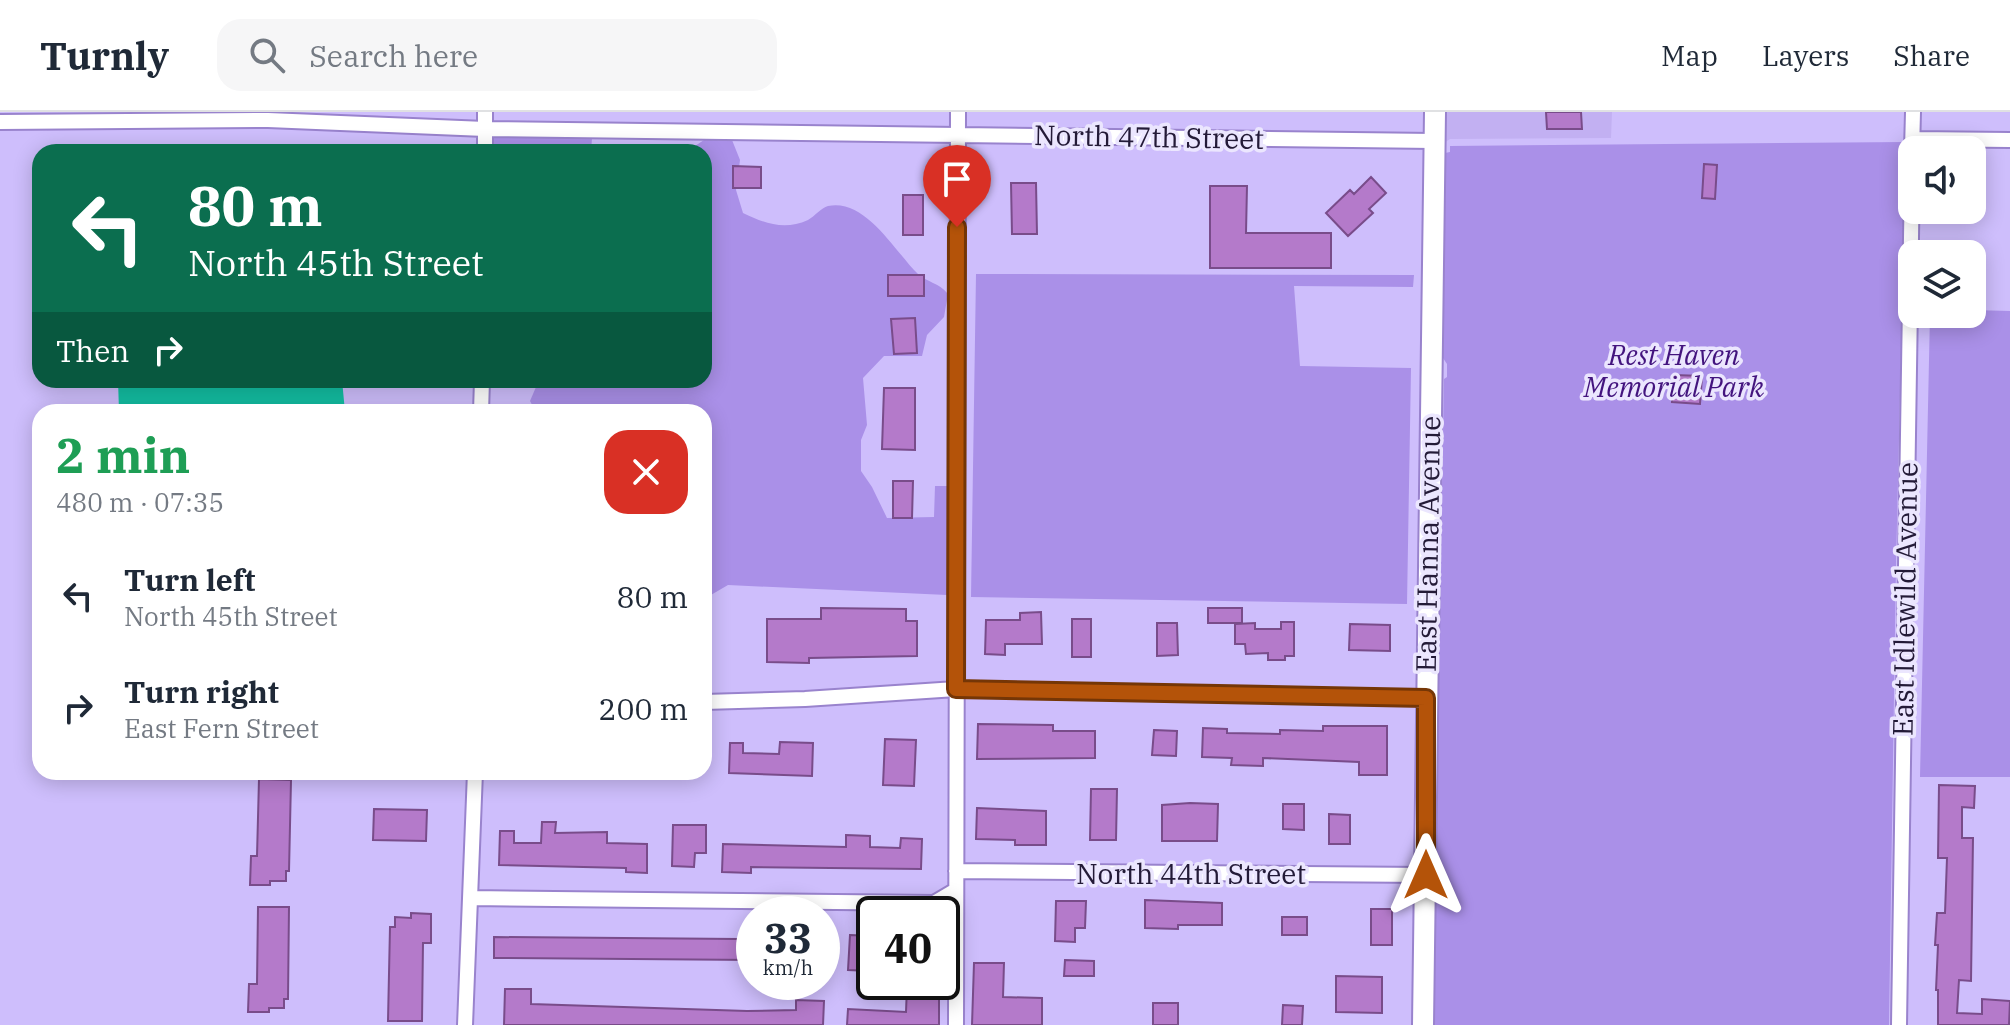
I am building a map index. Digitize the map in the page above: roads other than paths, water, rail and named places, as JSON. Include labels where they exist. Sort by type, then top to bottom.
[{"type":"street","points":[[485,112],[485,144]]},
{"type":"street","points":[[956,1025],[958,112]]},
{"type":"street","name":"East Hanna Avenue","points":[[1423,1025],[1435,112]]},
{"type":"street","points":[[1912,136],[1913,112]]},
{"type":"street","name":"North 47th Street","points":[[0,122],[37,117],[268,120],[485,129],[1434,141]]},
{"type":"street","points":[[1986,141],[2010,140]]},
{"type":"street","name":"East Idlewild Avenue","points":[[1899,1025],[1911,224]]},
{"type":"street","points":[[712,702],[956,689],[1426,698]]},
{"type":"street","points":[[465,1025],[475,780]]},
{"type":"street","name":"North 44th Street","points":[[956,871],[1426,875]]},
{"type":"street","points":[[471,898],[934,903],[956,890]]},
{"type":"park label","name":"Rest Haven Memorial Park","points":[[1674,371]]}]
